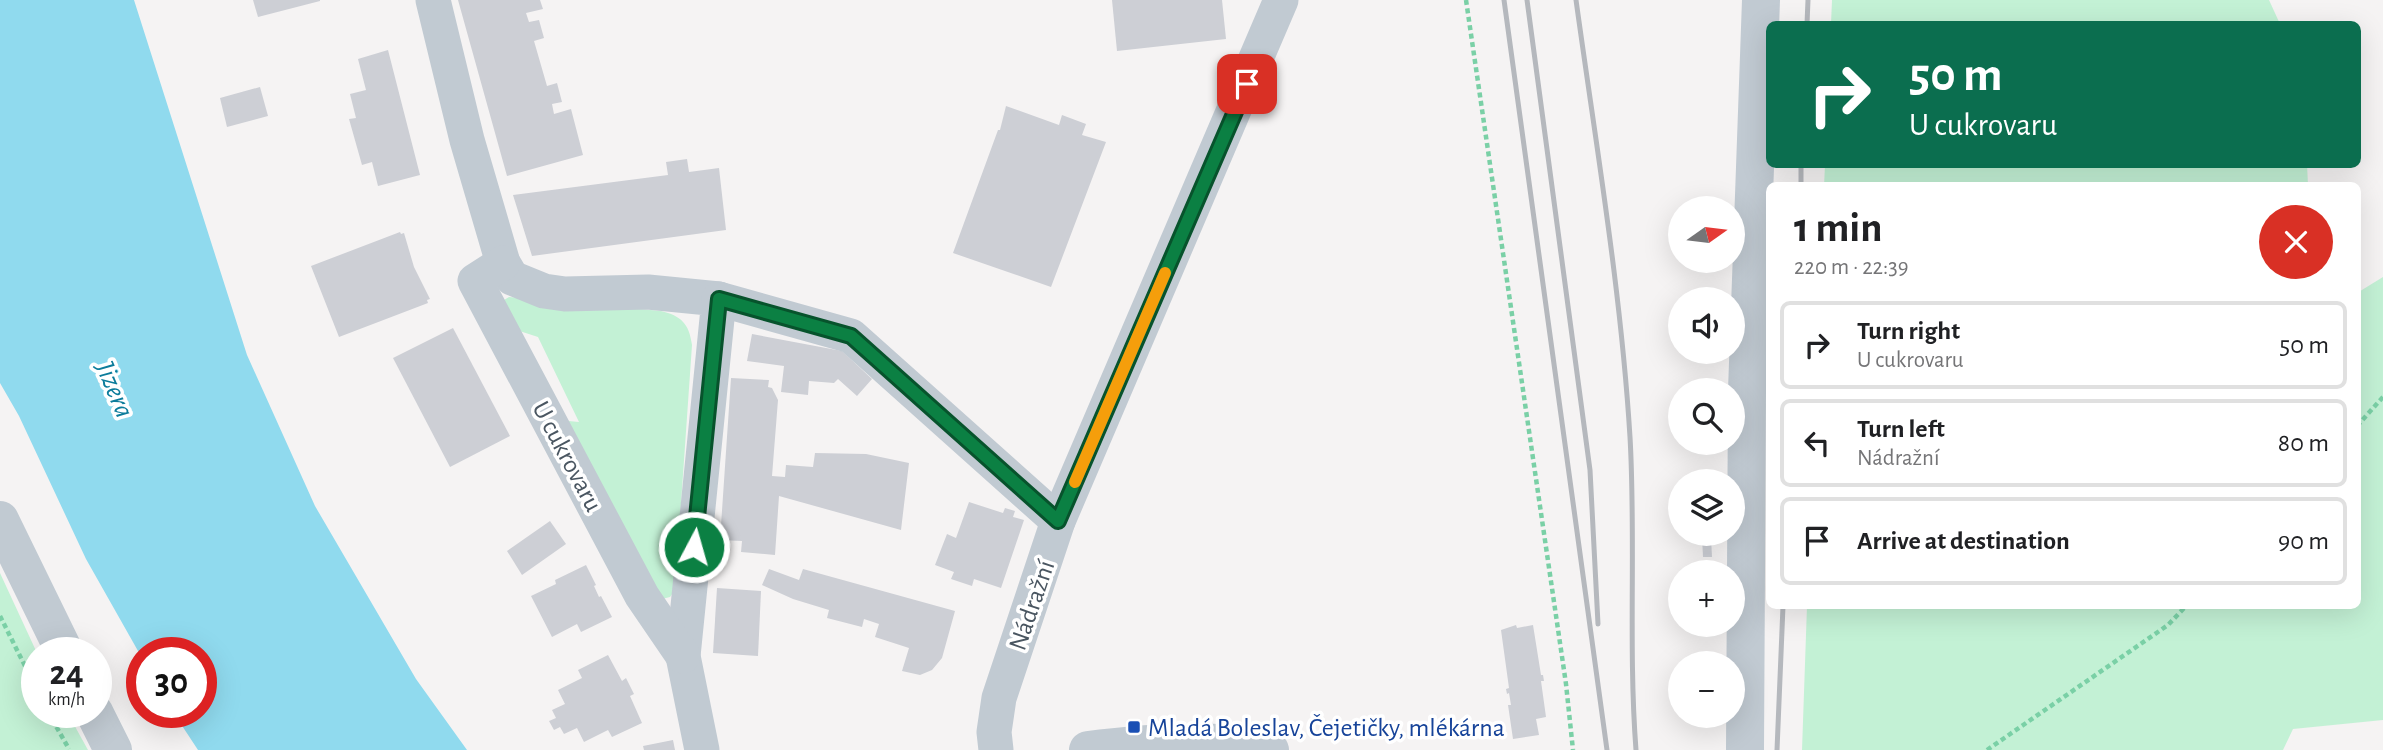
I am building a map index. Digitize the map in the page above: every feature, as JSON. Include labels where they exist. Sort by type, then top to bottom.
[{"type":"street","points":[[433,0],[467,140],[503,263],[512,278],[565,294],[648,292],[719,299],[851,336],[1058,521]]},
{"type":"street","name":"Nádražní","points":[[996,750],[994,732],[999,698],[1058,521],[1281,0]]},
{"type":"street","points":[[1745,750],[1747,391],[1761,0]]},
{"type":"street","name":"U cukrovaru","points":[[503,263],[475,281],[642,596],[683,656]]},
{"type":"street","name":"U cukrovaru","points":[[702,750],[683,656],[719,299]]},
{"type":"street","points":[[0,520],[57,637]]},
{"type":"street","points":[[102,728],[113,750]]},
{"type":"street","points":[[1088,750],[1154,743],[1234,745],[1270,750]]},
{"type":"path","points":[[1466,0],[1566,684],[1573,750]]},
{"type":"path","points":[[2361,422],[2383,397]]},
{"type":"path","points":[[1987,750],[2168,625],[2183,609]]},
{"type":"path","points":[[0,616],[21,658]]},
{"type":"path","points":[[57,728],[69,750]]},
{"type":"green space","points":[[1832,0],[2269,0],[2279,21],[1831,21]]},
{"type":"green space","points":[[1825,168],[2307,168],[2308,182],[1824,182]]},
{"type":"green space","points":[[2383,277],[2383,720],[2293,729],[2283,750],[1802,750],[1807,609],[2361,609],[2361,291]]},
{"type":"green space","points":[[509,297],[661,311],[679,318],[689,331],[692,345],[675,590],[670,597],[662,599],[558,420],[579,422],[538,337],[507,327],[504,300]]},
{"type":"green space","points":[[0,573],[30,637],[21,637],[21,728],[76,728],[88,750],[0,750]]},
{"type":"water","name":"Jizera","points":[[0,0],[134,0],[247,355],[315,506],[416,679],[467,750],[198,750],[184,728],[217,728],[217,637],[130,637],[86,559],[19,416],[0,383]]},
{"type":"building","points":[[253,0],[320,0],[320,1],[258,17]]},
{"type":"building","points":[[458,0],[540,0],[543,9],[526,13],[529,22],[539,20],[544,38],[534,41],[547,86],[557,83],[562,102],[552,104],[554,114],[571,109],[583,155],[507,176]]},
{"type":"building","points":[[1112,0],[1222,0],[1226,39],[1117,51]]},
{"type":"building","points":[[388,50],[420,175],[378,186],[372,162],[362,165],[349,119],[356,118],[350,94],[366,90],[358,59]]},
{"type":"building","points":[[260,87],[268,116],[227,127],[220,98]]},
{"type":"building","points":[[1006,106],[1059,125],[1062,115],[1086,124],[1082,135],[1106,142],[1051,287],[953,253],[1000,130]]},
{"type":"building","points":[[687,159],[689,172],[719,168],[726,230],[532,256],[513,195],[668,175],[666,162]]},
{"type":"building","points":[[400,232],[404,233],[414,267],[430,299],[427,300],[428,303],[339,337],[311,266]]},
{"type":"building","points":[[453,328],[510,436],[450,467],[393,358]]},
{"type":"building","points":[[752,334],[842,351],[872,379],[857,396],[838,379],[834,383],[809,381],[808,395],[781,392],[784,366],[747,361]]},
{"type":"building","points":[[731,378],[769,380],[768,387],[772,388],[778,400],[772,476],[785,477],[786,465],[813,467],[815,453],[866,454],[909,463],[901,530],[779,496],[775,555],[741,552],[742,541],[720,540]]},
{"type":"building","points":[[969,502],[1003,513],[1005,508],[1015,511],[1013,517],[1024,520],[1001,588],[974,579],[972,586],[951,579],[954,572],[935,565],[947,534],[956,538]]},
{"type":"building","points":[[550,521],[566,544],[522,575],[507,551]]},
{"type":"building","points":[[1702,546],[1711,546],[1712,557],[1703,557]]},
{"type":"building","points":[[586,565],[599,597],[601,596],[612,617],[581,632],[577,624],[552,637],[531,596],[556,584],[555,580]]},
{"type":"building","points":[[769,569],[799,580],[803,569],[955,611],[942,658],[932,670],[920,675],[902,671],[909,648],[875,637],[879,624],[864,619],[862,627],[827,618],[829,610],[793,599],[762,585]]},
{"type":"building","points":[[717,588],[761,591],[758,656],[713,653]]},
{"type":"building","points":[[1516,625],[1517,628],[1533,625],[1544,681],[1541,681],[1546,717],[1536,719],[1539,735],[1513,739],[1501,630]]},
{"type":"building","points":[[608,655],[622,681],[626,678],[634,694],[630,696],[642,723],[612,737],[608,730],[584,742],[577,728],[564,734],[560,727],[554,730],[549,721],[556,718],[552,710],[565,704],[558,690],[582,678],[578,670]]},
{"type":"building","points":[[673,740],[675,750],[644,750],[643,746]]},
{"type":"railway","points":[[1504,0],[1607,750]]},
{"type":"railway","points":[[1527,0],[1590,470],[1598,624]]},
{"type":"railway","points":[[1576,0],[1607,218],[1626,382],[1632,476],[1636,750]]},
{"type":"railway","points":[[1807,21],[1808,0]]},
{"type":"railway","points":[[1801,168],[1801,182]]},
{"type":"railway","points":[[1777,750],[1783,609]]},
{"type":"slow traffic","points":[[1075,482],[1165,273]]},
{"type":"place","name":"Mladá Boleslav, Čejetičky, mlékárna","points":[[1134,727]]},
{"type":"route","points":[[694,547],[719,299],[851,336],[1058,521],[1247,84]]}]
